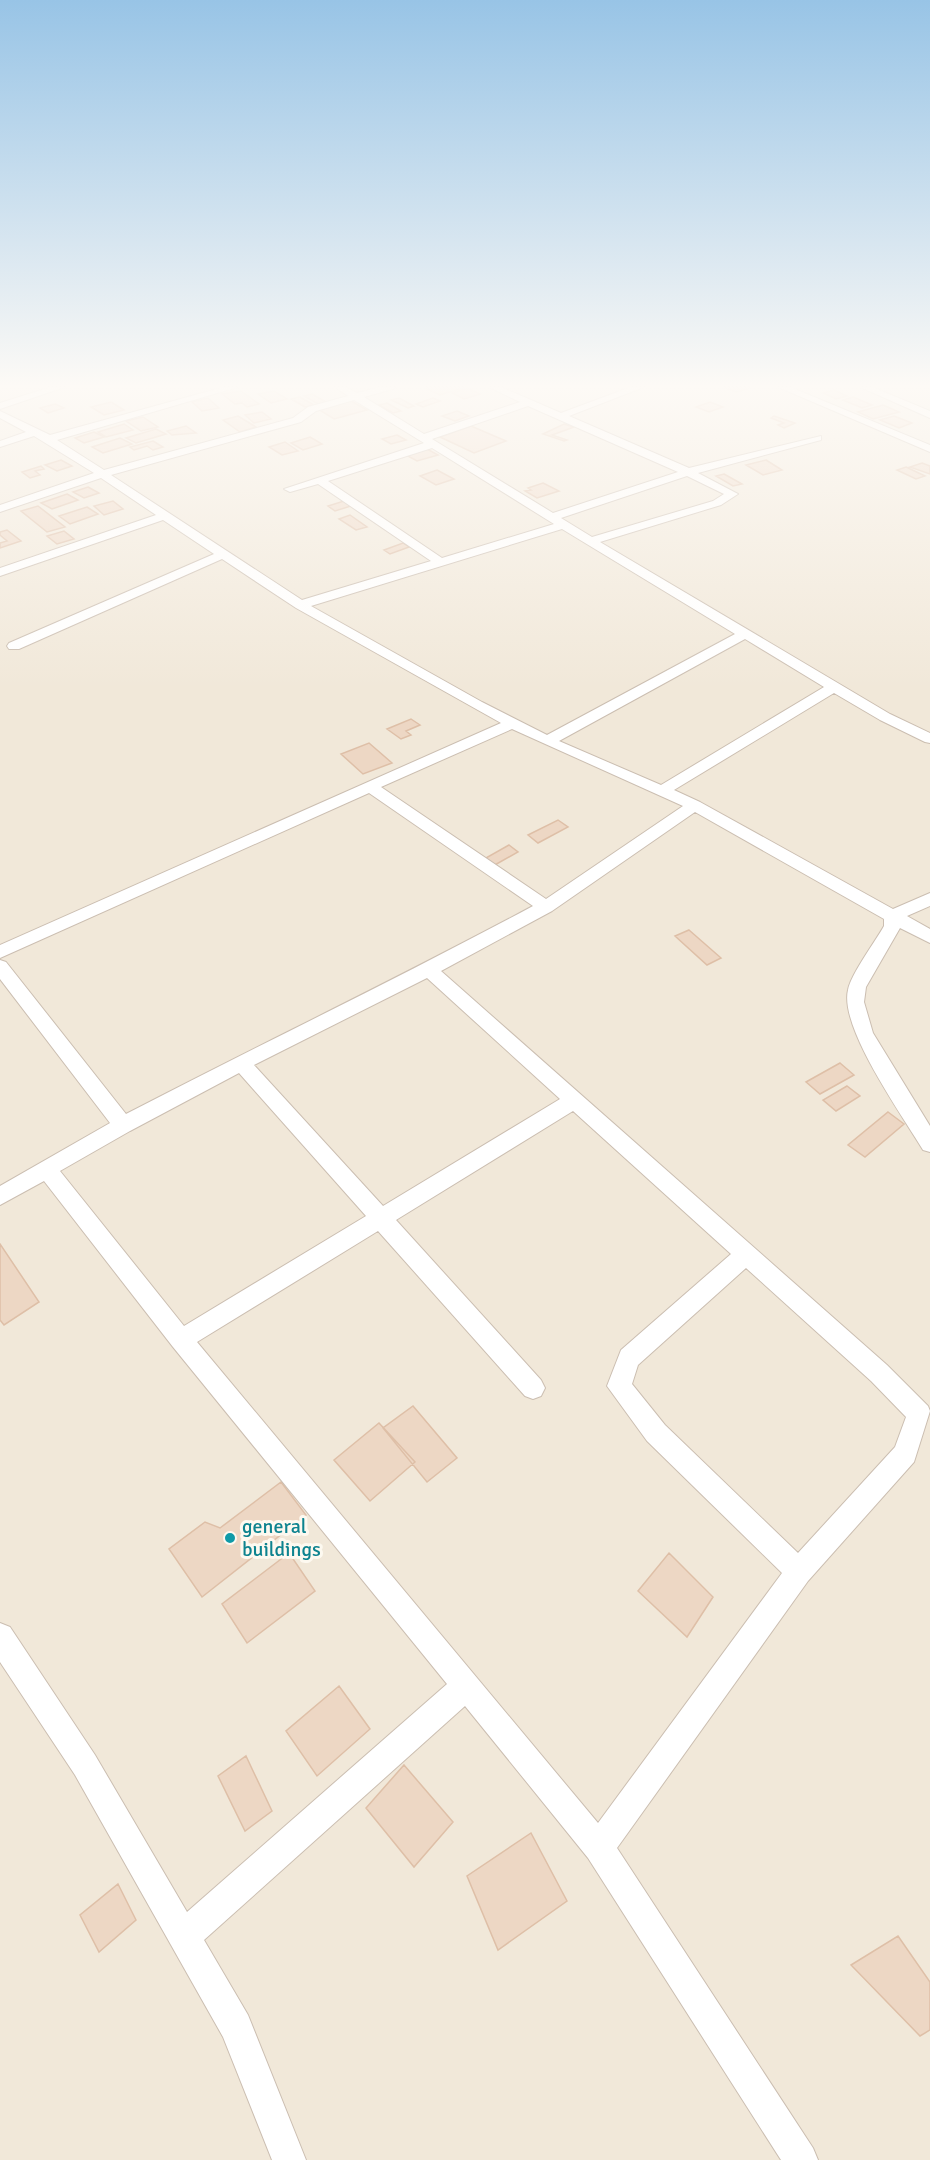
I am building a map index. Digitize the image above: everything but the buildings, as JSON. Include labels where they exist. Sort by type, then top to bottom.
[{"type":"street","points":[[0,509],[62,488]]},
{"type":"street","points":[[123,488],[221,555],[300,605],[512,723],[547,741],[694,806],[930,937]]},
{"type":"street","points":[[290,489],[294,488]]},
{"type":"street","points":[[331,488],[440,562]]},
{"type":"street","points":[[505,488],[834,687],[885,717],[930,739]]},
{"type":"street","points":[[553,517],[640,488]]},
{"type":"street","points":[[591,541],[717,503],[732,494],[719,488]]},
{"type":"street","points":[[0,572],[163,516]]},
{"type":"street","points":[[300,605],[566,524]]},
{"type":"street","points":[[14,646],[221,555]]},
{"type":"street","points":[[547,741],[745,634]]},
{"type":"street","points":[[662,791],[834,687]]},
{"type":"street","points":[[0,952],[512,723]]},
{"type":"street","points":[[370,787],[546,907]]},
{"type":"street","points":[[0,1197],[123,1125],[241,1063],[429,970],[546,907],[694,806]]},
{"type":"street","points":[[893,916],[930,899]]},
{"type":"street","points":[[893,916],[893,926],[887,938],[857,987],[855,1002],[864,1034],[930,1144]]},
{"type":"street","points":[[0,966],[123,1125]]},
{"type":"street","points":[[429,970],[879,1373],[919,1414],[904,1454],[799,1572],[599,1847]]},
{"type":"street","points":[[241,1063],[532,1388]]},
{"type":"street","points":[[181,1340],[575,1100]]},
{"type":"street","points":[[47,1170],[181,1340],[599,1847],[801,2160]]},
{"type":"street","points":[[747,1254],[629,1358],[619,1386],[656,1432],[799,1572]]},
{"type":"street","points":[[0,1637],[86,1765],[236,2026],[289,2160]]},
{"type":"street","points":[[184,1936],[466,1686]]},
{"type":"shaded area","points":[[0,488],[930,488],[930,2160],[0,2160]]},
{"type":"place","name":"general buildings","points":[[230,1538]]}]
